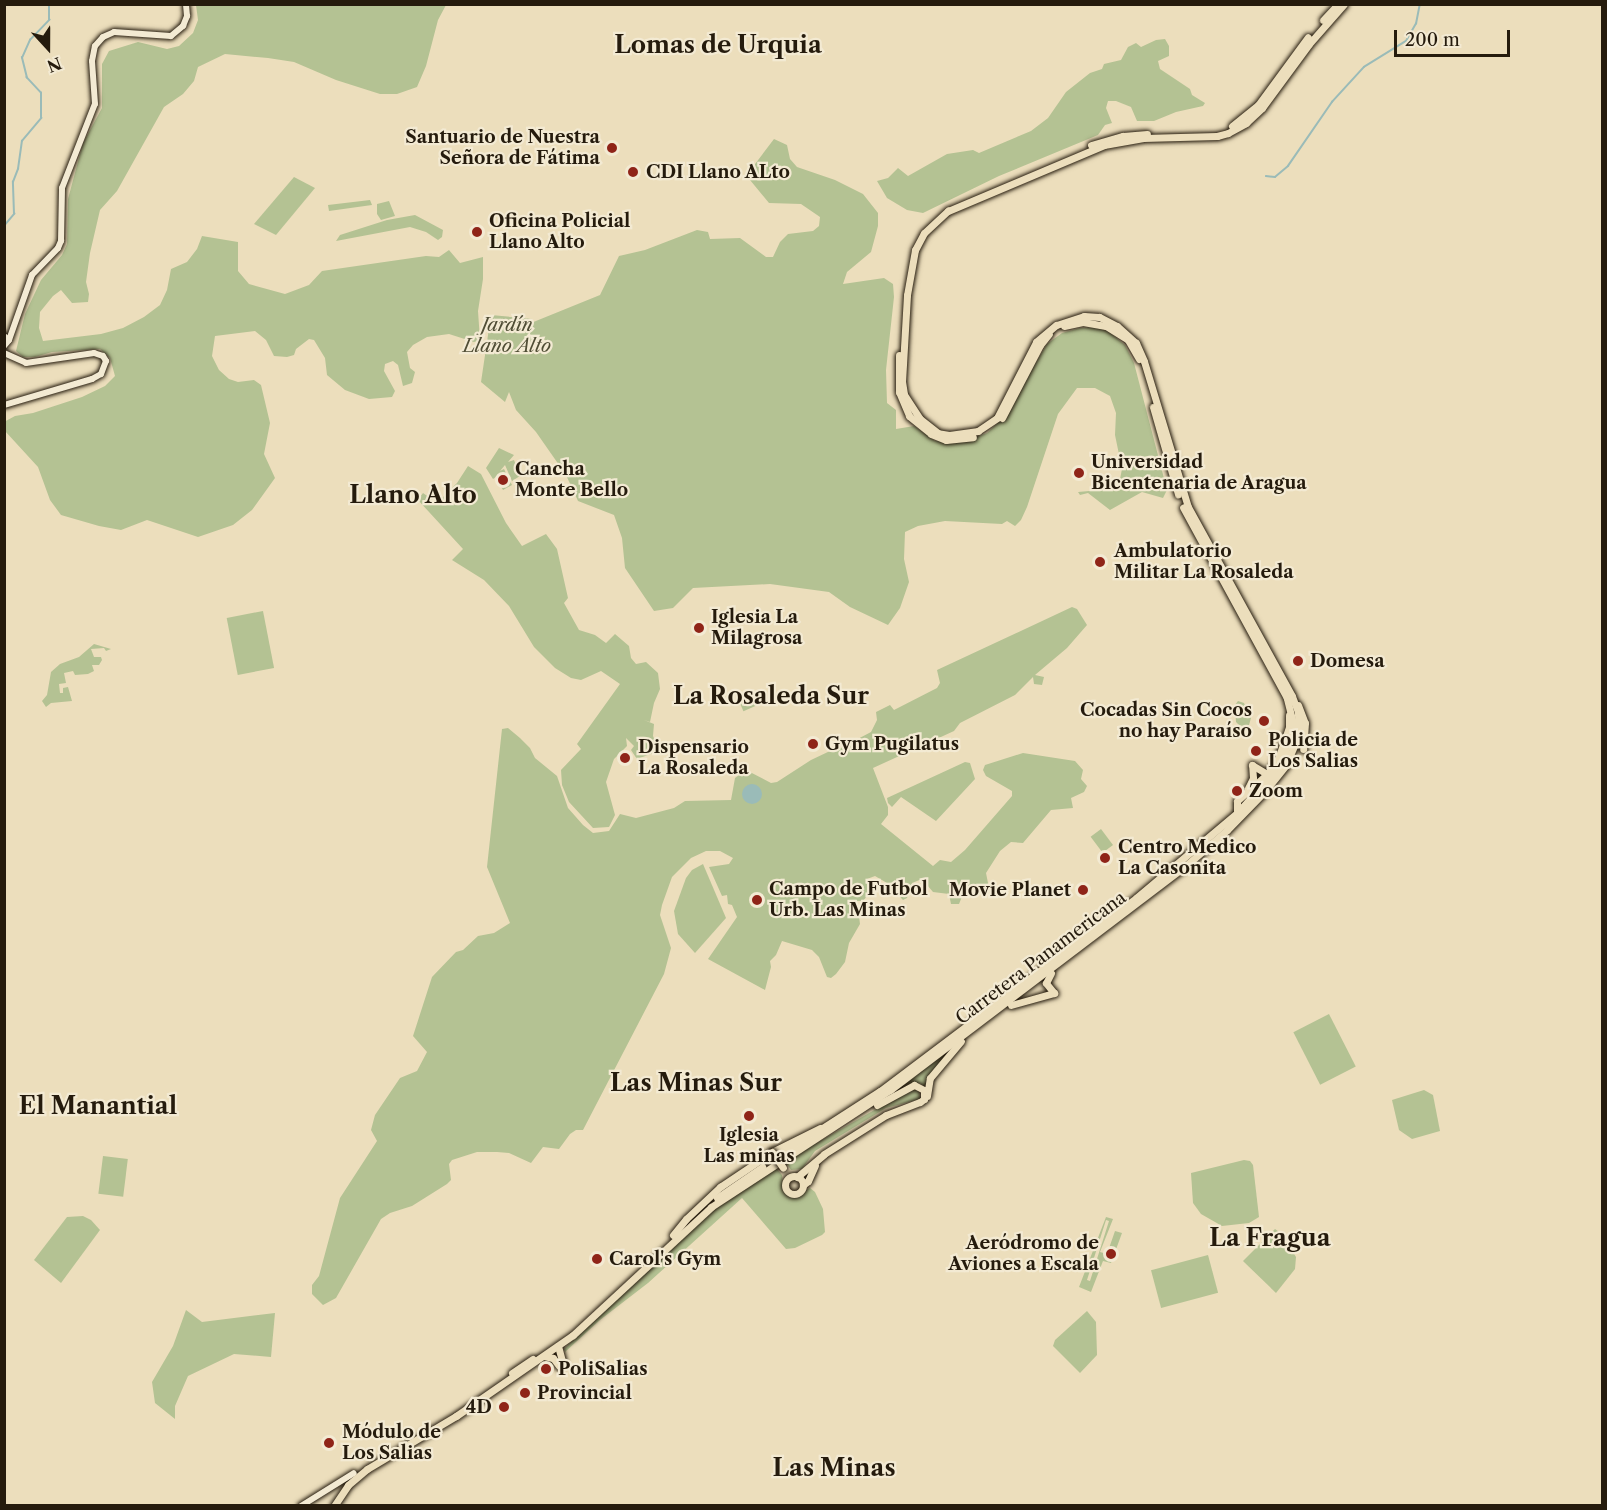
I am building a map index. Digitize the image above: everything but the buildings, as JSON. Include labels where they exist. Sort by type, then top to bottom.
[{"type":"main road","name":"Carretera Panamericana","points":[[332,1506],[354,1473],[497,1384],[571,1331],[673,1235],[729,1189],[832,1127],[1136,898],[1237,813],[1272,776],[1284,756],[1294,728],[1290,697],[1193,528],[1174,482],[1146,377],[1135,350],[1128,340],[1106,326],[1089,322],[1063,326],[1052,332],[1040,345],[1009,409],[999,422],[979,436],[946,440],[931,434],[909,416],[899,392],[897,380],[905,272],[915,240],[927,223],[946,207],[1103,140],[1142,134],[1215,133],[1234,125],[1258,105],[1305,41],[1338,4]]},
{"type":"main road","name":"Carretera Panamericana","points":[[332,1506],[348,1485],[367,1469],[456,1416],[558,1346],[592,1319],[711,1207],[832,1127],[1053,970],[1184,868],[1227,830],[1278,777],[1292,754],[1299,724],[1290,697],[1188,507],[1144,361],[1131,337],[1109,321],[1090,316],[1056,325],[1036,342],[997,418],[978,431],[949,435],[938,433],[920,419],[904,394],[902,382],[907,295],[915,250],[930,226],[948,211],[1104,145],[1143,138],[1217,136],[1237,129],[1262,108],[1309,44],[1344,4]]},
{"type":"main road","points":[[1290,697],[1303,713],[1305,723],[1303,749]]},
{"type":"main road","points":[[1237,801],[1268,774],[1278,759],[1289,727],[1290,697]]},
{"type":"main road","points":[[1237,813],[1237,801],[1250,786],[1252,765],[1268,774]]},
{"type":"main road","points":[[1227,830],[1246,815]]},
{"type":"main road","points":[[1136,898],[1140,884]]},
{"type":"main road","points":[[907,1107],[923,1105],[927,1100],[930,1078],[960,1042],[986,1019],[1019,1001],[1054,993],[1046,983],[1053,970]]},
{"type":"main road","points":[[673,1235],[686,1219],[720,1187],[772,1152],[813,1130],[832,1127],[908,1087],[919,1086],[924,1090],[924,1099],[886,1114],[786,1182]]},
{"type":"main road","points":[[772,1152],[783,1168],[787,1190],[794,1194],[799,1192],[808,1181],[818,1159]]},
{"type":"main road","points":[[783,1168],[796,1176],[803,1185]]},
{"type":"main road","points":[[544,1356],[561,1363],[558,1346]]},
{"type":"street","points":[[15,360],[9,353],[6,340],[13,331],[32,274],[58,248],[62,188],[95,104],[92,61],[95,46],[103,37],[114,32],[171,36],[183,26],[187,16],[186,4]]},
{"type":"street","points":[[4,353],[15,360],[39,362],[94,353],[103,356],[106,367],[101,375],[92,379],[4,405]]},
{"type":"street","points":[[301,1506],[354,1473]]},
{"type":"green space","points":[[196,5],[446,5],[438,20],[426,66],[417,87],[397,94],[380,94],[336,80],[294,62],[268,58],[225,54],[198,67],[194,81],[183,94],[164,107],[117,191],[100,210],[86,282],[88,302],[72,303],[61,290],[53,296],[40,312],[39,328],[43,341],[101,334],[123,328],[144,317],[160,305],[167,290],[171,269],[187,262],[197,249],[202,236],[238,242],[238,271],[249,284],[285,294],[309,285],[322,271],[426,256],[439,257],[449,250],[460,263],[483,257],[483,279],[478,311],[480,340],[474,342],[449,334],[427,337],[413,345],[407,352],[410,368],[415,372],[412,383],[403,386],[398,365],[393,361],[385,364],[384,371],[395,391],[392,397],[369,399],[345,390],[327,375],[325,358],[314,340],[309,339],[296,349],[294,355],[287,357],[274,356],[266,340],[255,331],[215,336],[212,356],[219,370],[229,379],[238,382],[254,380],[261,385],[270,423],[264,454],[275,478],[252,510],[233,525],[198,537],[147,520],[121,530],[61,515],[50,500],[38,467],[5,431],[4,422],[15,416],[33,413],[82,397],[105,386],[115,376],[110,358],[100,349],[52,352],[35,357],[23,357],[16,351],[25,314],[41,280],[62,255],[67,244],[68,199],[83,143],[102,108],[102,64],[109,51],[138,42],[167,49],[179,46],[193,33],[198,20]]},
{"type":"green space","points":[[1165,39],[1169,46],[1169,56],[1158,61],[1160,69],[1190,89],[1192,95],[1205,103],[1203,106],[1176,112],[1154,121],[1137,121],[1131,107],[1116,101],[1108,101],[1106,108],[1112,123],[1105,125],[1098,135],[999,176],[923,213],[907,210],[887,198],[877,181],[888,178],[898,168],[908,176],[947,154],[973,150],[979,153],[1031,131],[1048,118],[1066,92],[1090,73],[1102,69],[1104,64],[1121,60],[1128,47],[1136,43],[1141,47],[1156,40]]},
{"type":"green space","name":"Jardín Llano Alto","points":[[774,139],[787,145],[790,159],[797,167],[835,180],[863,194],[878,213],[878,226],[871,252],[847,272],[843,284],[884,278],[893,284],[894,297],[886,370],[887,403],[896,410],[896,429],[914,426],[935,441],[968,440],[987,433],[1003,418],[1047,344],[1062,333],[1096,327],[1109,332],[1125,345],[1134,363],[1167,490],[1163,498],[1142,492],[1110,510],[1088,493],[1080,495],[1078,492],[1111,489],[1119,484],[1122,469],[1115,435],[1116,413],[1110,396],[1095,388],[1077,388],[1058,414],[1027,507],[1021,520],[1015,526],[1007,521],[1002,524],[945,521],[918,526],[905,532],[904,559],[909,582],[900,608],[888,625],[850,607],[829,592],[770,584],[693,588],[673,608],[654,611],[625,568],[622,538],[614,515],[578,501],[566,475],[536,432],[516,410],[509,392],[505,402],[481,382],[491,315],[532,319],[531,323],[600,295],[619,256],[645,250],[697,230],[708,232],[710,239],[740,238],[766,257],[773,257],[780,242],[788,234],[813,231],[819,226],[820,217],[801,204],[769,203],[750,180],[749,172]]},
{"type":"green space","points":[[294,177],[315,188],[276,235],[254,224]]},
{"type":"green space","points":[[370,200],[372,205],[329,211],[328,205]]},
{"type":"green space","points":[[389,201],[395,216],[381,220],[377,214],[377,204]]},
{"type":"green space","points":[[415,215],[443,230],[442,237],[438,240],[426,232],[410,227],[336,241],[340,235],[387,220]]},
{"type":"green space","points":[[499,448],[514,455],[508,462],[514,460],[520,476],[512,481],[505,465],[500,471],[504,469],[512,485],[503,490],[496,477],[493,479],[486,468]]},
{"type":"green space","points":[[468,466],[481,474],[506,523],[522,546],[546,534],[557,549],[568,598],[564,603],[579,630],[595,635],[606,643],[615,634],[629,646],[631,658],[636,664],[646,662],[658,673],[660,689],[650,722],[644,720],[654,724],[653,736],[659,751],[637,759],[631,750],[634,746],[626,738],[627,746],[614,759],[606,782],[615,815],[609,827],[593,828],[569,802],[562,785],[561,770],[581,749],[577,744],[620,684],[601,671],[581,680],[571,678],[555,668],[534,647],[509,606],[484,580],[452,560],[463,549],[418,500],[423,493],[437,503],[457,483]]},
{"type":"green space","points":[[1072,607],[1077,609],[1087,625],[1067,648],[1035,675],[1044,677],[1042,685],[1034,684],[1033,677],[1015,695],[960,723],[954,731],[873,768],[888,807],[888,815],[881,824],[933,866],[940,860],[951,862],[965,850],[1012,796],[1012,791],[986,776],[983,770],[985,765],[1023,753],[1075,761],[1083,770],[1081,779],[1087,786],[1084,792],[1071,798],[1073,808],[1051,810],[1023,843],[1011,842],[1000,851],[986,873],[988,883],[986,889],[977,893],[970,889],[963,894],[959,904],[951,904],[949,894],[933,892],[922,879],[912,883],[907,898],[903,900],[887,883],[875,876],[867,879],[867,896],[863,901],[857,901],[860,924],[849,943],[845,962],[836,974],[831,978],[827,977],[819,957],[812,950],[782,941],[776,955],[770,961],[771,967],[765,990],[708,959],[737,917],[732,905],[728,904],[727,895],[722,896],[709,867],[729,864],[733,858],[720,851],[706,851],[691,858],[672,877],[662,905],[660,915],[671,948],[664,974],[583,1130],[576,1130],[570,1134],[559,1149],[543,1147],[531,1163],[509,1153],[497,1152],[477,1152],[452,1160],[449,1164],[451,1180],[447,1184],[412,1206],[390,1213],[381,1219],[336,1298],[323,1305],[312,1294],[312,1285],[319,1276],[340,1198],[377,1141],[371,1130],[375,1115],[400,1078],[417,1071],[427,1052],[413,1036],[432,977],[456,952],[463,950],[478,936],[494,933],[510,923],[487,867],[502,729],[508,728],[520,738],[530,748],[535,758],[557,776],[568,808],[583,825],[593,833],[609,831],[620,814],[636,818],[674,808],[685,801],[731,800],[735,778],[746,770],[771,783],[777,782],[811,760],[835,751],[871,732],[877,720],[876,712],[890,705],[894,710],[937,688],[940,683],[937,670]]},
{"type":"green space","points":[[263,611],[274,668],[238,675],[227,618]]},
{"type":"green space","points":[[94,644],[111,649],[106,651],[104,648],[91,649],[94,657],[101,657],[102,660],[99,665],[92,665],[94,671],[75,675],[73,671],[64,673],[66,683],[59,684],[60,693],[63,693],[63,688],[68,687],[72,701],[51,703],[46,707],[42,701],[47,695],[51,672],[60,664],[79,657]]},
{"type":"green space","points":[[755,693],[760,704],[743,711],[739,700]]},
{"type":"green space","points":[[1238,701],[1244,703],[1251,718],[1249,725],[1243,729],[1236,722],[1235,705]]},
{"type":"green space","points":[[965,762],[970,763],[975,779],[936,821],[901,797],[892,807],[888,803],[887,798]]},
{"type":"green space","points":[[1101,829],[1113,845],[1103,853],[1091,837]]},
{"type":"green space","points":[[703,864],[726,918],[695,953],[678,934],[674,911],[686,878],[692,870]]},
{"type":"green space","points":[[1329,1014],[1356,1067],[1320,1085],[1293,1032]]},
{"type":"green space","points":[[957,1043],[928,1076],[925,1087],[920,1083],[910,1083],[880,1100]]},
{"type":"green space","points":[[913,1088],[919,1090],[920,1099],[886,1108],[815,1151],[802,1169],[791,1170],[785,1161]]},
{"type":"green space","points":[[1424,1090],[1433,1095],[1440,1131],[1412,1139],[1399,1130],[1392,1100]]},
{"type":"green space","points":[[103,1156],[128,1159],[123,1197],[98,1194]]},
{"type":"green space","points":[[1244,1160],[1250,1161],[1253,1165],[1259,1217],[1249,1223],[1222,1226],[1201,1214],[1193,1203],[1191,1173]]},
{"type":"green space","points":[[776,1168],[782,1175],[784,1193],[794,1196],[810,1188],[815,1192],[823,1209],[825,1232],[822,1235],[795,1248],[786,1249],[742,1198],[648,1283],[600,1320],[565,1352],[564,1349],[572,1341],[717,1205]]},
{"type":"green space","points":[[83,1216],[91,1220],[100,1230],[61,1283],[34,1260],[67,1217]]},
{"type":"green space","name":"Aeródromo de Aviones a Escala","points":[[1106,1217],[1113,1219],[1100,1252],[1107,1254],[1115,1231],[1122,1233],[1111,1263],[1103,1261],[1091,1292],[1079,1287]],"holes":[[[1106,1220],[1109,1221],[1090,1281],[1087,1280]]]},
{"type":"green space","points":[[1275,1229],[1282,1234],[1296,1257],[1295,1269],[1276,1293],[1243,1261]]},
{"type":"green space","points":[[1208,1255],[1218,1293],[1161,1308],[1151,1270]]},
{"type":"green space","points":[[186,1310],[202,1322],[275,1313],[271,1357],[234,1354],[188,1376],[175,1406],[175,1419],[155,1403],[152,1382],[173,1346]]},
{"type":"green space","points":[[1087,1311],[1096,1322],[1097,1355],[1080,1373],[1053,1346],[1055,1340]]},
{"type":"water","points":[[752,784],[759,787],[762,794],[759,801],[752,804],[745,801],[742,794],[745,787]]},
{"type":"waterway","points":[[4,226],[14,214],[13,182],[18,169],[22,141],[41,118],[41,93],[27,78],[22,58],[30,40],[49,20],[49,4]]},
{"type":"waterway","points":[[1266,176],[1275,177],[1288,166],[1332,102],[1364,67],[1406,41],[1416,24],[1420,4]]},
{"type":"place","name":"Santuario de Nuestra Señora de Fátima","points":[[612,148]]},
{"type":"place","name":"CDI Llano ALto","points":[[633,172]]},
{"type":"place","name":"Oficina Policial Llano Alto","points":[[477,232]]},
{"type":"place","name":"Universidad Bicentenaria de Aragua","points":[[1079,473]]},
{"type":"place","name":"Cancha Monte Bello","points":[[503,480]]},
{"type":"place","name":"Ambulatorio Militar La Rosaleda","points":[[1100,562]]},
{"type":"place","name":"Iglesia La Milagrosa","points":[[699,628]]},
{"type":"place","name":"Domesa","points":[[1298,661]]},
{"type":"place","name":"Cocadas Sin Cocos no hay Paraíso","points":[[1264,721]]},
{"type":"place","name":"Gym Pugilatus","points":[[813,744]]},
{"type":"place","name":"Policia de Los Salias","points":[[1256,751]]},
{"type":"place","name":"Dispensario La Rosaleda","points":[[625,758]]},
{"type":"place","name":"Zoom","points":[[1237,791]]},
{"type":"place","name":"Centro Medico La Casonita","points":[[1105,858]]},
{"type":"place","name":"Movie Planet","points":[[1083,890]]},
{"type":"place","name":"Campo de Futbol Urb. Las Minas","points":[[757,900]]},
{"type":"place","name":"Iglesia Las minas","points":[[749,1116]]},
{"type":"place","name":"Aeródromo de Aviones a Escala","points":[[1111,1254]]},
{"type":"place","name":"Carol's Gym","points":[[597,1259]]},
{"type":"place","name":"PoliSalias","points":[[546,1369]]},
{"type":"place","name":"Provincial","points":[[525,1393]]},
{"type":"place","name":"4D","points":[[504,1407]]},
{"type":"place","name":"Módulo de Los Salias","points":[[329,1443]]},
{"type":"district","name":"Lomas de Urquia","points":[[718,45]]},
{"type":"district","name":"Llano Alto","points":[[413,495]]},
{"type":"district","name":"La Rosaleda Sur","points":[[771,696]]},
{"type":"district","name":"Las Minas Sur","points":[[696,1083]]},
{"type":"district","name":"El Manantial","points":[[98,1106]]},
{"type":"district","name":"La Fragua","points":[[1270,1238]]},
{"type":"district","name":"Las Minas","points":[[834,1468]]}]
